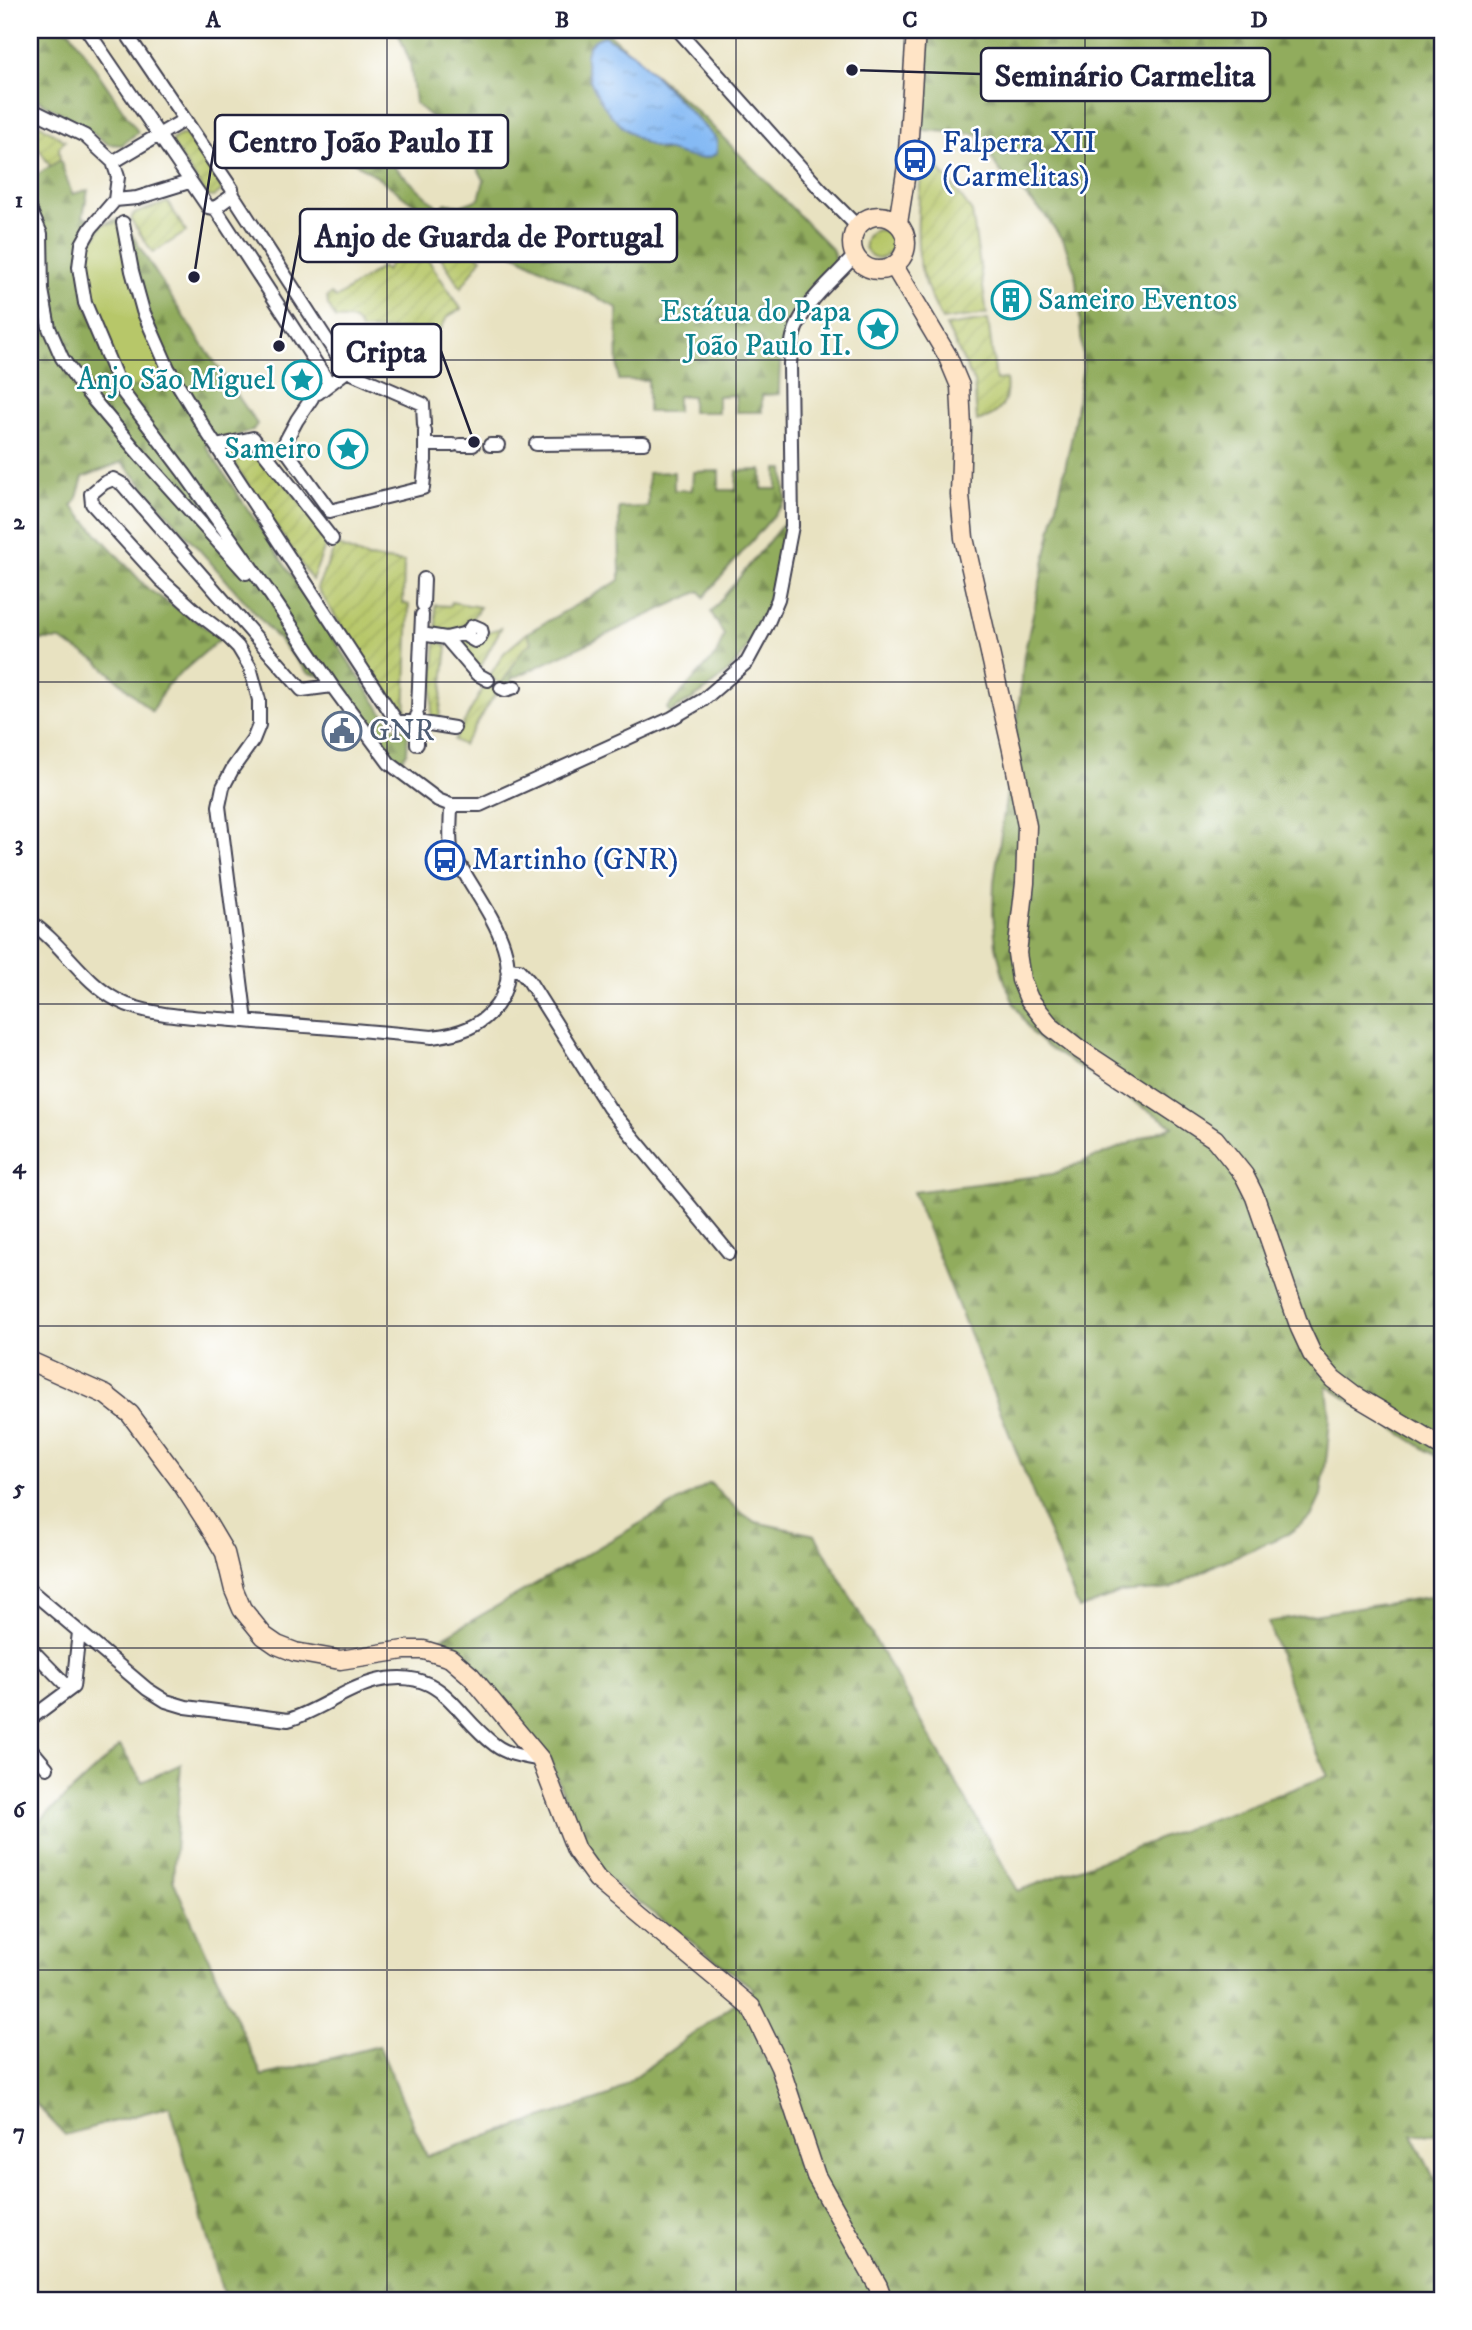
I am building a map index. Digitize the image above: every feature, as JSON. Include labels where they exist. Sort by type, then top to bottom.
[{"type":"main road","points":[[898,223],[907,166],[916,30]]},
{"type":"main road","points":[[885,216],[898,223],[907,242],[903,256],[894,266],[872,269],[855,255],[853,239],[863,221],[885,216]]},
{"type":"main road","points":[[894,266],[947,355],[960,386],[960,495],[964,538],[1027,826],[1025,883],[1017,953],[1020,980],[1029,999],[1051,1027],[1079,1049],[1215,1139],[1244,1175],[1255,1197],[1300,1328],[1317,1360],[1333,1380],[1354,1395],[1442,1447]]},
{"type":"main road","points":[[30,1361],[106,1395],[130,1414],[206,1521],[225,1553],[234,1590],[242,1609],[264,1636],[295,1652],[340,1660],[404,1650],[424,1650],[450,1658],[471,1676],[541,1760],[576,1850],[597,1879],[751,2007],[780,2067],[816,2176],[878,2286],[883,2300]]},
{"type":"street","points":[[87,30],[208,207],[215,208],[233,195]]},
{"type":"street","points":[[124,30],[232,189],[233,195],[347,371],[423,404],[426,445],[424,488],[330,511],[283,446],[315,395],[347,371]]},
{"type":"street","points":[[678,30],[821,190],[858,227]]},
{"type":"street","points":[[30,109],[85,136],[113,162],[118,177],[115,200],[91,228],[82,244],[79,267],[85,303],[122,391],[389,763],[438,800],[451,805],[480,805],[672,718],[703,701],[747,662],[778,599],[792,526],[789,364],[793,337],[808,304],[855,255]]},
{"type":"street","points":[[113,162],[184,120]]},
{"type":"street","points":[[115,200],[137,198],[189,182]]},
{"type":"street","points":[[215,208],[329,383]]},
{"type":"street","points":[[30,209],[41,234],[42,290],[49,328],[62,358],[80,384],[140,455],[249,576],[270,594]]},
{"type":"street","points":[[123,223],[143,311],[168,368],[216,446],[397,722],[417,715],[454,728]]},
{"type":"street","points":[[216,446],[253,438],[332,540]]},
{"type":"street","points":[[536,444],[644,443]]},
{"type":"street","points":[[426,445],[477,445]]},
{"type":"street","points":[[246,1021],[219,806],[223,788],[233,768],[253,740],[259,725],[256,686],[250,667],[238,647],[160,579],[92,504],[91,494],[95,489],[113,479],[122,484],[302,690],[332,686]]},
{"type":"street","points":[[416,744],[424,579]]},
{"type":"street","points":[[421,634],[446,638],[467,634]]},
{"type":"street","points":[[446,638],[477,674],[488,680]]},
{"type":"street","points":[[501,688],[505,690],[515,687]]},
{"type":"street","points":[[30,922],[102,990],[119,1001],[149,1011],[432,1037],[453,1034],[472,1028],[492,1012],[506,984],[507,954],[500,935],[451,850],[451,805]]},
{"type":"street","points":[[507,969],[519,970],[529,981],[609,1108],[729,1253]]},
{"type":"street","points":[[30,1590],[146,1689],[166,1701],[186,1707],[288,1720],[304,1715],[355,1688],[396,1678],[406,1679],[435,1687],[456,1704],[483,1735],[498,1747],[541,1760]]},
{"type":"street","points":[[30,1719],[74,1686],[79,1632]]},
{"type":"street","points":[[30,1648],[70,1689]]},
{"type":"street","points":[[30,1748],[47,1768]]},
{"type":"green space","points":[[30,30],[69,30],[138,132],[122,145],[108,144],[72,119],[30,96]]},
{"type":"green space","points":[[397,30],[605,30],[704,118],[832,249],[834,263],[807,291],[792,317],[784,340],[779,394],[762,395],[762,412],[736,412],[735,395],[718,396],[718,412],[692,412],[692,396],[677,396],[677,412],[648,412],[648,380],[618,380],[617,308],[493,243],[486,249],[344,156],[317,146],[318,141],[357,133],[439,208],[446,203],[460,206],[479,199],[484,180],[478,168],[454,138],[415,103],[410,62]]},
{"type":"green space","points":[[926,30],[1442,30],[1442,1460],[1327,1386],[1330,1418],[1327,1453],[1321,1496],[1311,1517],[1288,1534],[1217,1564],[1170,1589],[1120,1593],[1079,1609],[913,1192],[1053,1174],[1173,1126],[1046,1046],[1032,1033],[1014,1004],[1004,979],[996,946],[994,882],[1024,655],[1072,436],[1083,367],[1079,305],[1075,272],[1064,242],[1044,214],[998,169],[979,134],[922,130]]},
{"type":"green space","points":[[30,118],[65,141],[59,147],[60,160],[50,166],[30,135]]},
{"type":"green space","points":[[186,135],[221,185],[221,191],[213,197],[207,196],[172,144],[173,139]]},
{"type":"green space","points":[[922,152],[947,178],[972,212],[987,314],[942,320],[929,293],[918,251]]},
{"type":"green space","points":[[60,160],[72,194],[88,190],[83,216],[103,224],[122,219],[185,319],[257,424],[252,431],[205,445],[393,728],[408,730],[407,752],[402,760],[387,751],[336,680],[308,673],[122,462],[83,477],[72,506],[148,589],[221,638],[166,686],[152,712],[97,661],[60,640],[30,640],[30,179]]},
{"type":"green space","points":[[168,202],[186,232],[153,253],[131,220],[133,214]]},
{"type":"green space","points":[[421,221],[482,258],[461,288],[419,224]]},
{"type":"green space","points":[[123,223],[132,271],[172,374],[122,391],[85,303],[84,256],[103,224]]},
{"type":"green space","points":[[407,228],[461,309],[447,317],[441,329],[361,330],[354,321],[336,319],[328,305],[327,297],[331,294],[336,298],[382,267],[386,271],[394,256],[386,243]]},
{"type":"green space","points":[[879,230],[889,234],[893,244],[889,254],[879,258],[869,254],[865,244],[869,234]]},
{"type":"green space","points":[[988,320],[996,380],[1006,379],[1007,387],[1004,401],[998,411],[977,421],[974,382],[946,326]]},
{"type":"green space","points":[[255,444],[328,539],[312,580],[225,450]]},
{"type":"green space","points":[[777,469],[784,469],[786,501],[704,597],[700,591],[511,679],[513,684],[501,685],[524,648],[532,643],[527,633],[620,580],[619,508],[648,507],[648,473],[674,472],[674,490],[692,490],[693,472],[719,471],[719,490],[736,490],[737,471],[762,470],[762,489],[777,489]]},
{"type":"green space","points":[[787,519],[773,591],[751,642],[718,681],[669,713],[667,708],[716,655],[724,635],[711,612]]},
{"type":"green space","points":[[336,545],[368,558],[404,562],[403,603],[409,605],[405,718],[400,716],[317,588]]},
{"type":"green space","points":[[451,602],[480,607],[463,628],[437,632],[435,605],[450,606]]},
{"type":"green space","points":[[501,628],[479,670],[457,643],[462,640],[483,641],[490,631]]},
{"type":"green space","points":[[527,633],[532,643],[524,648],[501,684],[489,677],[504,653]]},
{"type":"green space","points":[[436,638],[447,647],[439,719],[431,719]]},
{"type":"green space","points":[[486,683],[498,690],[463,745],[454,740]]},
{"type":"green space","points":[[710,1483],[739,1511],[755,1522],[815,1535],[1018,1891],[1328,1776],[1298,1710],[1268,1622],[1442,1595],[1442,2135],[1412,2134],[1442,2194],[1442,2300],[225,2300],[170,2106],[65,2135],[30,2098],[30,1830],[120,1746],[142,1782],[181,1764],[173,1880],[262,2076],[379,2046],[427,2156],[609,2096],[754,1989],[606,1877],[582,1842],[550,1760],[440,1639]]},
{"type":"water","points":[[604,36],[634,54],[717,140],[717,153],[706,158],[694,158],[656,148],[638,139],[618,122],[593,87],[586,62],[587,51],[593,42]]},
{"type":"place","name":"Seminário Carmelita","points":[[852,70]]},
{"type":"place","name":"Falperra XII (Carmelitas)","points":[[915,160]]},
{"type":"place","name":"Centro João Paulo II","points":[[194,277]]},
{"type":"place","name":"Sameiro Eventos","points":[[1011,300]]},
{"type":"place","name":"Estátua do Papa João Paulo II.","points":[[878,329]]},
{"type":"place","name":"Anjo de Guarda de Portugal","points":[[279,346]]},
{"type":"place","name":"Anjo São Miguel","points":[[302,380]]},
{"type":"place","name":"Cripta","points":[[474,442]]},
{"type":"place","name":"Sameiro","points":[[348,449]]},
{"type":"place","name":"GNR","points":[[342,731]]},
{"type":"place","name":"Martinho (GNR)","points":[[445,860]]}]
